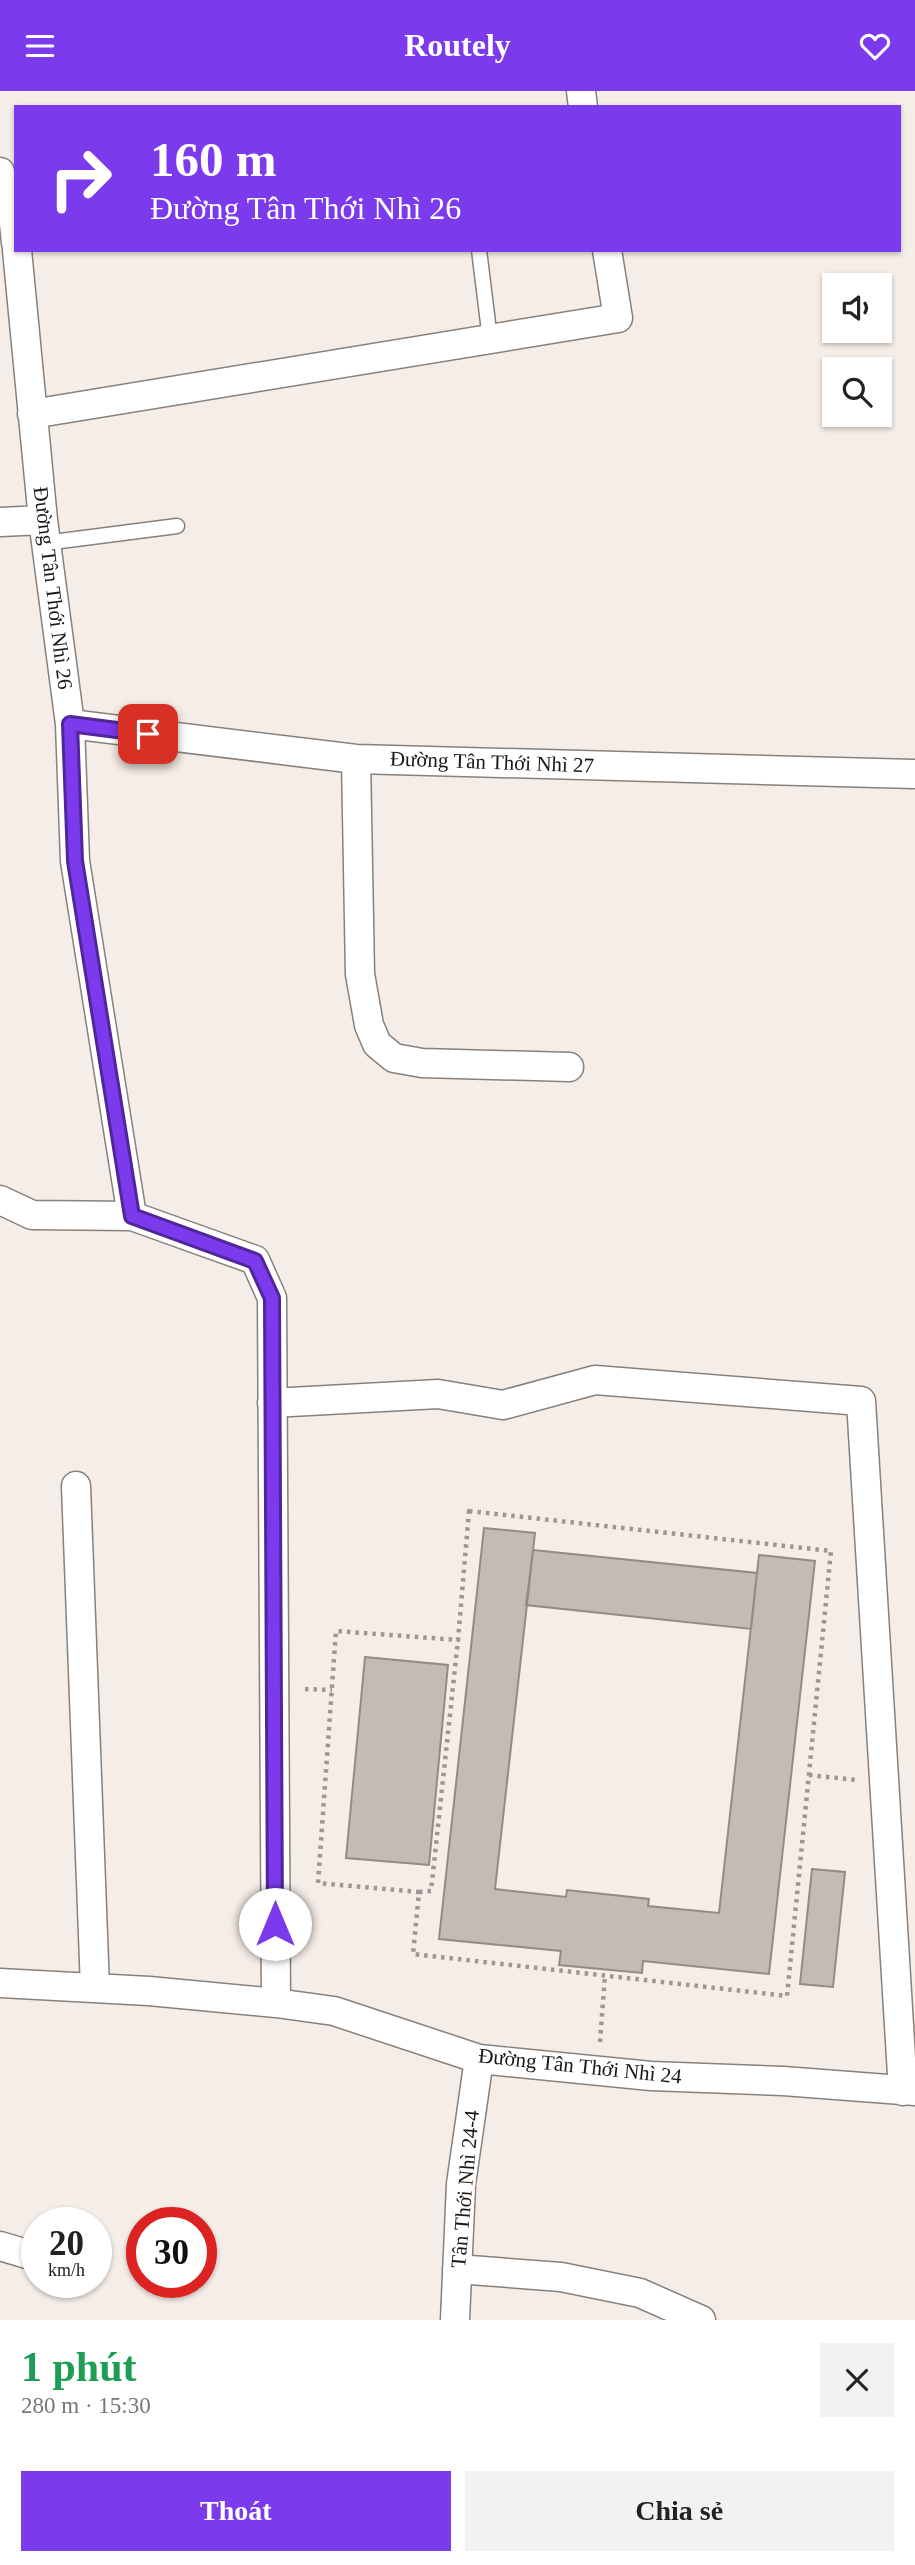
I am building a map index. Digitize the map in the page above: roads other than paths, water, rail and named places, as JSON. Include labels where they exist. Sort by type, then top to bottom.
[{"type":"street","points":[[0,172],[14,223]]},
{"type":"street","name":"Đường Tân Thới Nhì 26","points":[[16,252],[44,531],[70,724],[75,861],[132,1216]]},
{"type":"street","points":[[32,414],[618,318],[607,252]]},
{"type":"street","points":[[0,522],[44,531]]},
{"type":"street","name":"Đường Tân Thới Nhì 27","points":[[70,724],[356,759],[915,774]]},
{"type":"street","points":[[356,759],[360,974],[369,1025],[377,1044],[394,1058],[422,1063],[569,1067]]},
{"type":"street","points":[[0,1200],[32,1215],[132,1216],[255,1261],[272,1298],[276,2003]]},
{"type":"street","points":[[272,1403],[438,1394],[503,1405],[595,1380],[861,1401],[884,1783],[909,2091]]},
{"type":"street","points":[[76,1486],[95,1988]]},
{"type":"street","name":"Đường Tân Thới Nhì 24","points":[[0,1983],[276,2003],[334,2011],[479,2059],[597,2071],[909,2091]]},
{"type":"street","name":"Tân Thới Nhì 24-4","points":[[455,2320],[461,2184],[479,2059]]},
{"type":"street","points":[[0,2246],[21,2252]]},
{"type":"street","points":[[457,2269],[561,2277],[614,2287],[640,2293],[701,2320]]},
{"type":"lane","points":[[479,252],[490,339]]},
{"type":"lane","points":[[44,531],[177,526]]}]
